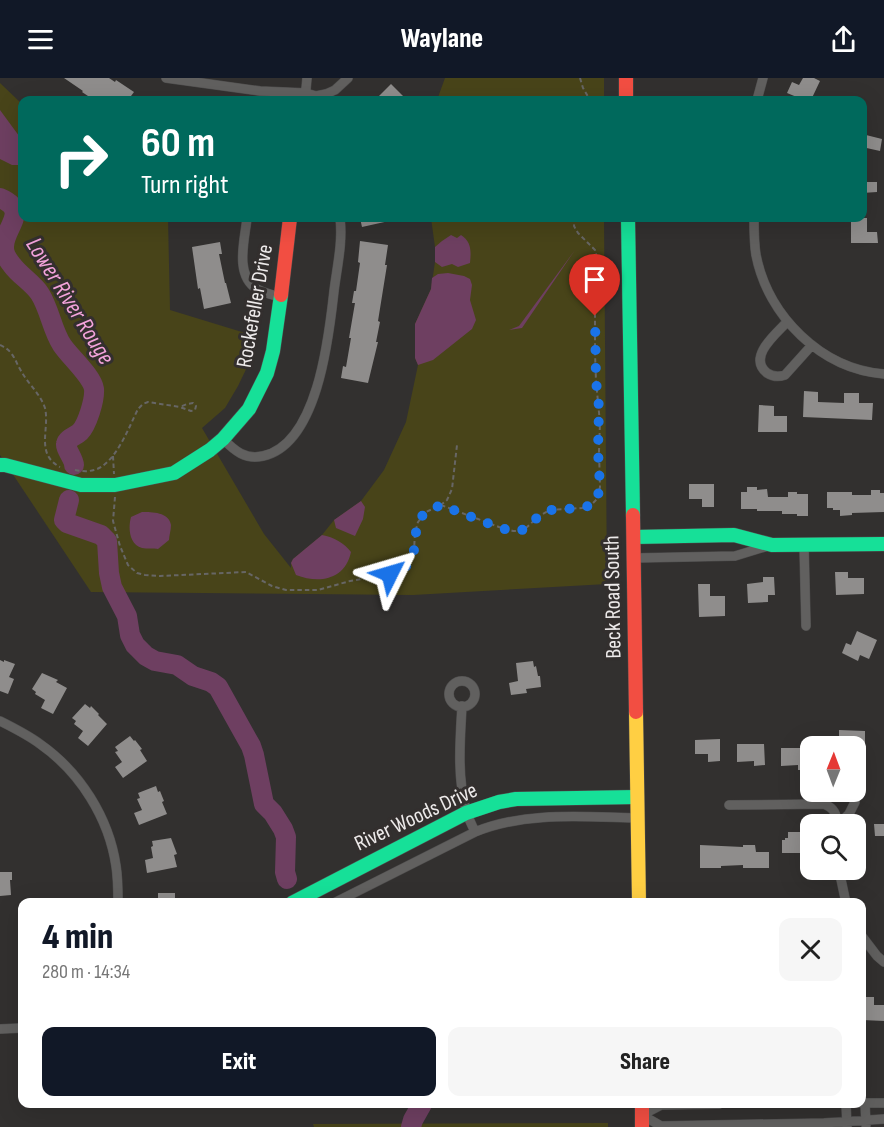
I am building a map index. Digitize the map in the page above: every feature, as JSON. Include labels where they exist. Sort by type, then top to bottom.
[{"type":"street","points":[[166,78],[259,96]]},
{"type":"street","points":[[305,96],[307,78]]},
{"type":"street","points":[[316,96],[335,90],[348,78]]},
{"type":"street","points":[[626,78],[626,96]]},
{"type":"street","points":[[758,96],[764,78]]},
{"type":"street","points":[[247,222],[243,262],[247,279],[259,290],[280,297]]},
{"type":"street","name":"Rockefeller Drive","points":[[0,465],[81,485],[115,485],[174,473],[210,450],[223,439],[249,409],[267,373],[273,351],[289,222]]},
{"type":"street","points":[[223,439],[238,453],[258,457],[270,454],[287,443],[302,421],[314,395],[329,339],[340,222]]},
{"type":"street","name":"Beck Road South","points":[[628,222],[639,898]]},
{"type":"street","points":[[754,222],[759,267],[770,294],[787,322],[812,345],[831,358],[855,368],[884,374]]},
{"type":"street","points":[[787,322],[761,351],[759,360],[766,372],[780,377],[785,375],[812,345]]},
{"type":"street","points":[[634,537],[734,535],[772,545],[884,544]]},
{"type":"street","points":[[634,558],[735,556],[772,545]]},
{"type":"street","points":[[804,545],[806,626]]},
{"type":"street","points":[[462,706],[459,759],[463,798],[466,813],[475,832]]},
{"type":"street","points":[[0,721],[40,743],[66,766],[85,789],[100,815],[111,842],[116,866],[118,898]]},
{"type":"street","name":"River Woods Drive","points":[[301,898],[466,813],[499,802],[516,799],[637,797]]},
{"type":"street","points":[[729,805],[824,804],[833,809],[836,814]]},
{"type":"street","name":"River Woods Drive","points":[[344,898],[475,832],[500,824],[527,818],[638,818]]},
{"type":"street","points":[[840,880],[845,898]]},
{"type":"street","points":[[866,944],[884,962]]},
{"type":"street","points":[[0,1029],[18,1028]]},
{"type":"street","points":[[866,1103],[884,1103]]},
{"type":"street","points":[[642,1115],[655,1108]]},
{"type":"street","points":[[846,1108],[847,1125]]},
{"type":"street","points":[[864,1108],[866,1124]]},
{"type":"street","points":[[642,1115],[661,1126],[847,1125],[866,1124],[884,1119]]},
{"type":"path","points":[[580,78],[582,88],[587,96]]},
{"type":"path","points":[[441,505],[500,528],[520,531],[550,510],[582,508],[591,505],[597,499],[600,487],[599,407],[595,353],[595,298],[598,262],[595,250],[578,233],[574,222]]},
{"type":"path","points":[[0,345],[9,350],[20,370],[38,393],[45,409],[45,444],[48,455],[53,463],[61,467]]},
{"type":"path","points":[[85,472],[97,470],[113,456],[138,409],[143,404],[148,402],[191,411],[195,410],[196,406],[193,403],[180,407]]},
{"type":"path","points":[[113,456],[115,485],[112,521],[128,565],[137,573],[160,576],[246,572],[272,586],[286,590],[318,590],[350,581],[390,574],[403,568],[410,561],[418,522],[426,512],[447,500],[452,489],[457,445]]},
{"type":"shaded area","points":[[445,78],[604,78],[604,96],[438,96]]},
{"type":"shaded area","points":[[0,83],[18,100],[18,222],[168,222],[170,310],[255,336],[251,359],[238,386],[225,408],[202,428],[264,534],[291,568],[293,559],[322,535],[334,520],[361,501],[384,470],[406,422],[418,365],[415,358],[415,324],[431,289],[435,262],[432,222],[604,222],[607,584],[413,595],[91,592],[0,455]]},
{"type":"shaded area","points":[[0,110],[18,135],[18,165],[12,165],[0,159]]},
{"type":"shaded area","points":[[451,235],[457,238],[461,235],[467,241],[470,263],[458,267],[452,264],[442,267],[435,262],[435,247]]},
{"type":"shaded area","points":[[575,250],[522,328],[509,330],[519,326]]},
{"type":"shaded area","points":[[448,273],[470,279],[472,285],[470,300],[476,320],[472,329],[433,360],[418,365],[415,358],[415,324],[431,289],[432,278],[438,274]]},
{"type":"shaded area","points":[[361,501],[365,507],[363,519],[355,536],[336,528],[334,520]]},
{"type":"shaded area","points":[[142,512],[164,515],[170,521],[169,540],[158,549],[142,548],[132,539],[131,517]]},
{"type":"shaded area","points":[[322,535],[342,543],[351,552],[343,569],[337,574],[322,579],[296,575],[291,563],[293,559]]},
{"type":"shaded area","points":[[608,1123],[608,1127],[314,1127],[313,1124]]},
{"type":"building","points":[[64,78],[109,78],[134,92],[131,96],[88,96]]},
{"type":"building","points":[[803,78],[814,78],[820,81],[813,96],[794,96],[787,93],[792,82],[799,85]]},
{"type":"building","points":[[391,84],[403,96],[379,96]]},
{"type":"building","points":[[867,135],[882,139],[880,151],[867,148]]},
{"type":"building","points":[[867,182],[877,182],[877,192],[867,193]]},
{"type":"building","points":[[361,222],[384,222],[362,227]]},
{"type":"building","points":[[851,222],[867,222],[867,232],[877,232],[878,243],[851,243]]},
{"type":"building","points":[[360,241],[388,245],[378,321],[380,322],[376,342],[378,342],[368,383],[341,378],[343,366],[346,367],[351,338],[349,338],[355,303],[352,303],[360,263],[358,262]]},
{"type":"building","points":[[220,242],[222,254],[219,254],[231,303],[204,309],[200,288],[198,289],[192,247]]},
{"type":"building","points":[[804,391],[818,392],[818,402],[844,403],[844,393],[859,393],[859,403],[873,403],[872,420],[803,417]]},
{"type":"building","points":[[759,405],[774,406],[774,416],[787,416],[787,432],[758,432]]},
{"type":"building","points":[[689,484],[714,484],[714,507],[702,507],[702,499],[689,499]]},
{"type":"building","points":[[747,487],[757,487],[757,490],[767,489],[768,497],[788,497],[788,492],[808,494],[808,516],[782,514],[782,511],[741,509],[741,492],[747,492]]},
{"type":"building","points":[[871,490],[880,490],[880,493],[884,493],[884,512],[852,513],[852,515],[840,516],[840,510],[827,508],[827,492],[871,495]]},
{"type":"building","points":[[835,572],[848,572],[848,578],[864,578],[864,594],[836,595]]},
{"type":"building","points":[[763,577],[774,577],[775,595],[768,595],[768,602],[748,603],[747,584],[763,582]]},
{"type":"building","points":[[698,584],[710,584],[710,596],[725,596],[725,616],[699,617]]},
{"type":"building","points":[[857,631],[877,640],[869,659],[860,655],[858,661],[842,653],[846,643],[851,645]]},
{"type":"building","points":[[0,660],[15,664],[9,677],[14,679],[8,694],[0,691]]},
{"type":"building","points":[[533,661],[538,676],[540,676],[541,687],[526,689],[527,693],[511,695],[509,683],[518,681],[516,663]]},
{"type":"building","points":[[42,673],[58,680],[56,682],[67,688],[53,714],[41,708],[45,700],[35,694],[36,692],[32,689]]},
{"type":"building","points":[[85,704],[90,708],[91,706],[107,724],[88,746],[78,738],[83,731],[74,724],[76,721],[72,718]]},
{"type":"building","points":[[839,730],[865,731],[865,736],[839,736]]},
{"type":"building","points":[[130,736],[142,749],[140,750],[147,761],[123,778],[115,767],[122,762],[115,752],[118,751],[115,747]]},
{"type":"building","points":[[720,739],[720,761],[708,762],[708,754],[695,754],[695,740]]},
{"type":"building","points":[[737,744],[764,744],[765,765],[754,766],[754,761],[737,762]]},
{"type":"building","points":[[781,748],[800,748],[800,770],[798,770],[798,765],[781,766]]},
{"type":"building","points":[[156,786],[164,801],[162,802],[167,814],[139,825],[134,813],[142,810],[137,799],[140,798],[138,793]]},
{"type":"building","points":[[874,824],[884,824],[884,836],[875,836]]},
{"type":"building","points":[[788,832],[800,832],[800,853],[782,853],[782,840],[788,838]]},
{"type":"building","points":[[171,838],[177,854],[174,855],[177,867],[147,873],[145,860],[153,858],[152,841]]},
{"type":"building","points":[[700,845],[743,847],[743,845],[755,845],[756,852],[769,852],[769,868],[743,868],[743,865],[700,868]]},
{"type":"building","points":[[0,872],[12,872],[11,895],[0,896]]},
{"type":"building","points":[[158,893],[175,893],[175,898],[158,898]]},
{"type":"building","points":[[866,997],[874,997],[874,1005],[884,1005],[884,1021],[866,1020]]},
{"type":"waterway","name":"Lower River Rouge","points":[[0,198],[14,208],[15,214],[5,241],[6,257],[40,294],[59,339],[89,378],[94,389],[92,406],[85,424],[80,432],[66,444],[74,465]]},
{"type":"waterway","name":"Lower River Rouge","points":[[69,500],[64,520],[101,535],[107,541],[112,587],[127,616],[130,635],[135,645],[155,661],[177,665],[193,676],[218,687],[251,746],[264,804],[273,813],[286,837],[285,872],[287,879]]},
{"type":"waterway","name":"Lower River Rouge","points":[[411,1127],[420,1108]]},
{"type":"traffic: fast","points":[[628,222],[633,515]]},
{"type":"traffic: fast","points":[[0,465],[81,485],[115,485],[174,473],[223,439],[249,409],[267,373],[273,351],[281,295]]},
{"type":"traffic: fast","points":[[634,537],[734,535],[772,545],[884,544]]},
{"type":"traffic: fast","points":[[302,898],[466,813],[499,802],[516,799],[637,797]]},
{"type":"traffic: slow","points":[[636,712],[639,898]]},
{"type":"traffic: jam","points":[[626,78],[626,96]]},
{"type":"traffic: jam","points":[[281,295],[290,222]]},
{"type":"traffic: jam","points":[[633,515],[636,712]]},
{"type":"traffic: jam","points":[[642,1108],[642,1127]]},
{"type":"route","points":[[390,574],[403,568],[410,561],[418,522],[426,512],[441,505],[500,528],[520,531],[550,510],[582,508],[591,505],[597,499],[600,487],[598,451],[600,423],[596,381],[595,316]]}]
